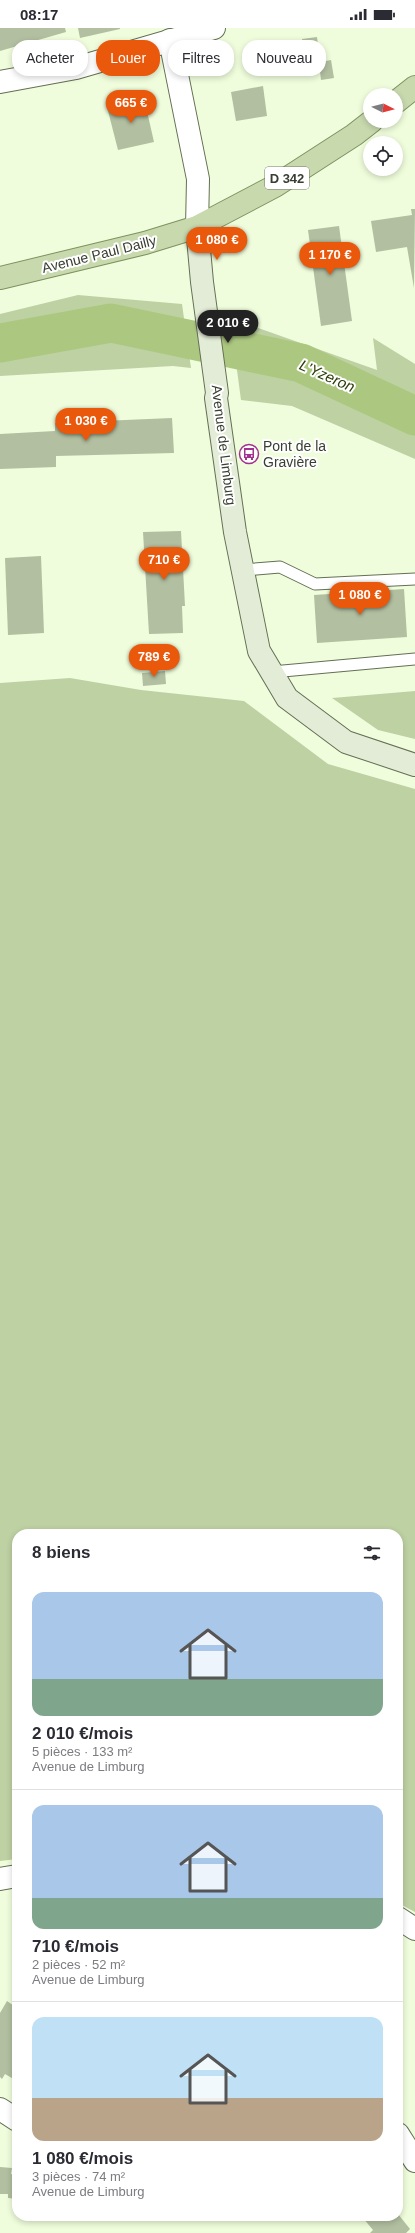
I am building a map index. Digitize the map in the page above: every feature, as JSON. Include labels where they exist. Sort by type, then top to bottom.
[{"type":"main road","points":[[403,96],[415,87]]},
{"type":"main road","name":"D 342","points":[[197,227],[275,186],[363,128]]},
{"type":"main road","name":"Avenue Paul Dailly","points":[[0,278],[145,243],[197,227]]},
{"type":"street","points":[[170,40],[214,28]]},
{"type":"street","points":[[0,82],[76,68],[168,41]]},
{"type":"street","name":"Avenue de Limburg","points":[[177,76],[198,179],[197,227],[204,299],[218,394],[216,398],[228,483],[259,651],[287,698],[346,742],[415,765]]},
{"type":"street","points":[[0,1878],[12,1877]]},
{"type":"street","points":[[403,1921],[415,1929]]},
{"type":"street","points":[[0,2109],[12,2117]]},
{"type":"street","points":[[403,2142],[415,2161]]},
{"type":"lane","points":[[243,570],[280,567],[315,584],[415,579]]},
{"type":"lane","points":[[272,672],[415,659]]},
{"type":"green space","points":[[78,295],[182,304],[191,368],[173,366],[0,376],[0,314]]},
{"type":"green space","points":[[230,318],[377,370],[373,338],[415,364],[415,459],[292,406],[241,400]]},
{"type":"green space","points":[[70,678],[141,690],[244,701],[328,764],[415,789],[415,1912],[403,1906],[403,1529],[12,1529],[12,1860],[0,1861],[0,683]]},
{"type":"green space","points":[[415,691],[415,739],[378,730],[332,698]]},
{"type":"building","points":[[0,28],[65,28],[66,32],[38,40],[12,40],[12,48],[0,51]]},
{"type":"building","points":[[78,28],[120,28],[120,29],[80,38]]},
{"type":"building","points":[[317,37],[317,40],[302,40]]},
{"type":"building","points":[[331,60],[334,78],[321,80],[321,76],[326,76],[326,61]]},
{"type":"building","points":[[263,86],[267,116],[236,121],[231,92]]},
{"type":"building","points":[[144,98],[154,142],[118,150],[107,107]]},
{"type":"building","points":[[411,209],[415,209],[414,288],[407,247],[376,252],[371,221],[412,215]]},
{"type":"building","points":[[339,226],[352,321],[321,326],[308,230]]},
{"type":"building","points":[[172,418],[174,453],[56,456],[56,467],[0,469],[0,434],[55,431],[55,423]]},
{"type":"building","points":[[181,531],[185,606],[182,606],[183,633],[149,634],[143,532]]},
{"type":"building","points":[[41,556],[44,633],[8,635],[5,558]]},
{"type":"building","points":[[404,589],[407,637],[317,643],[314,595]]},
{"type":"building","points":[[165,671],[166,684],[143,686],[142,673]]},
{"type":"building","points":[[7,2001],[12,2004],[12,2078],[5,2074],[2,2079],[0,2077],[0,2013]]},
{"type":"building","points":[[0,2167],[12,2168],[12,2198],[8,2198],[8,2194],[0,2194]]},
{"type":"building","points":[[403,2220],[410,2229],[406,2233],[370,2233],[373,2230],[366,2221]]},
{"type":"waterway","name":"L'Yzeron","points":[[0,343],[111,323],[301,363],[415,416]]},
{"type":"place","name":"Pont de la Gravière","points":[[249,454]]}]
